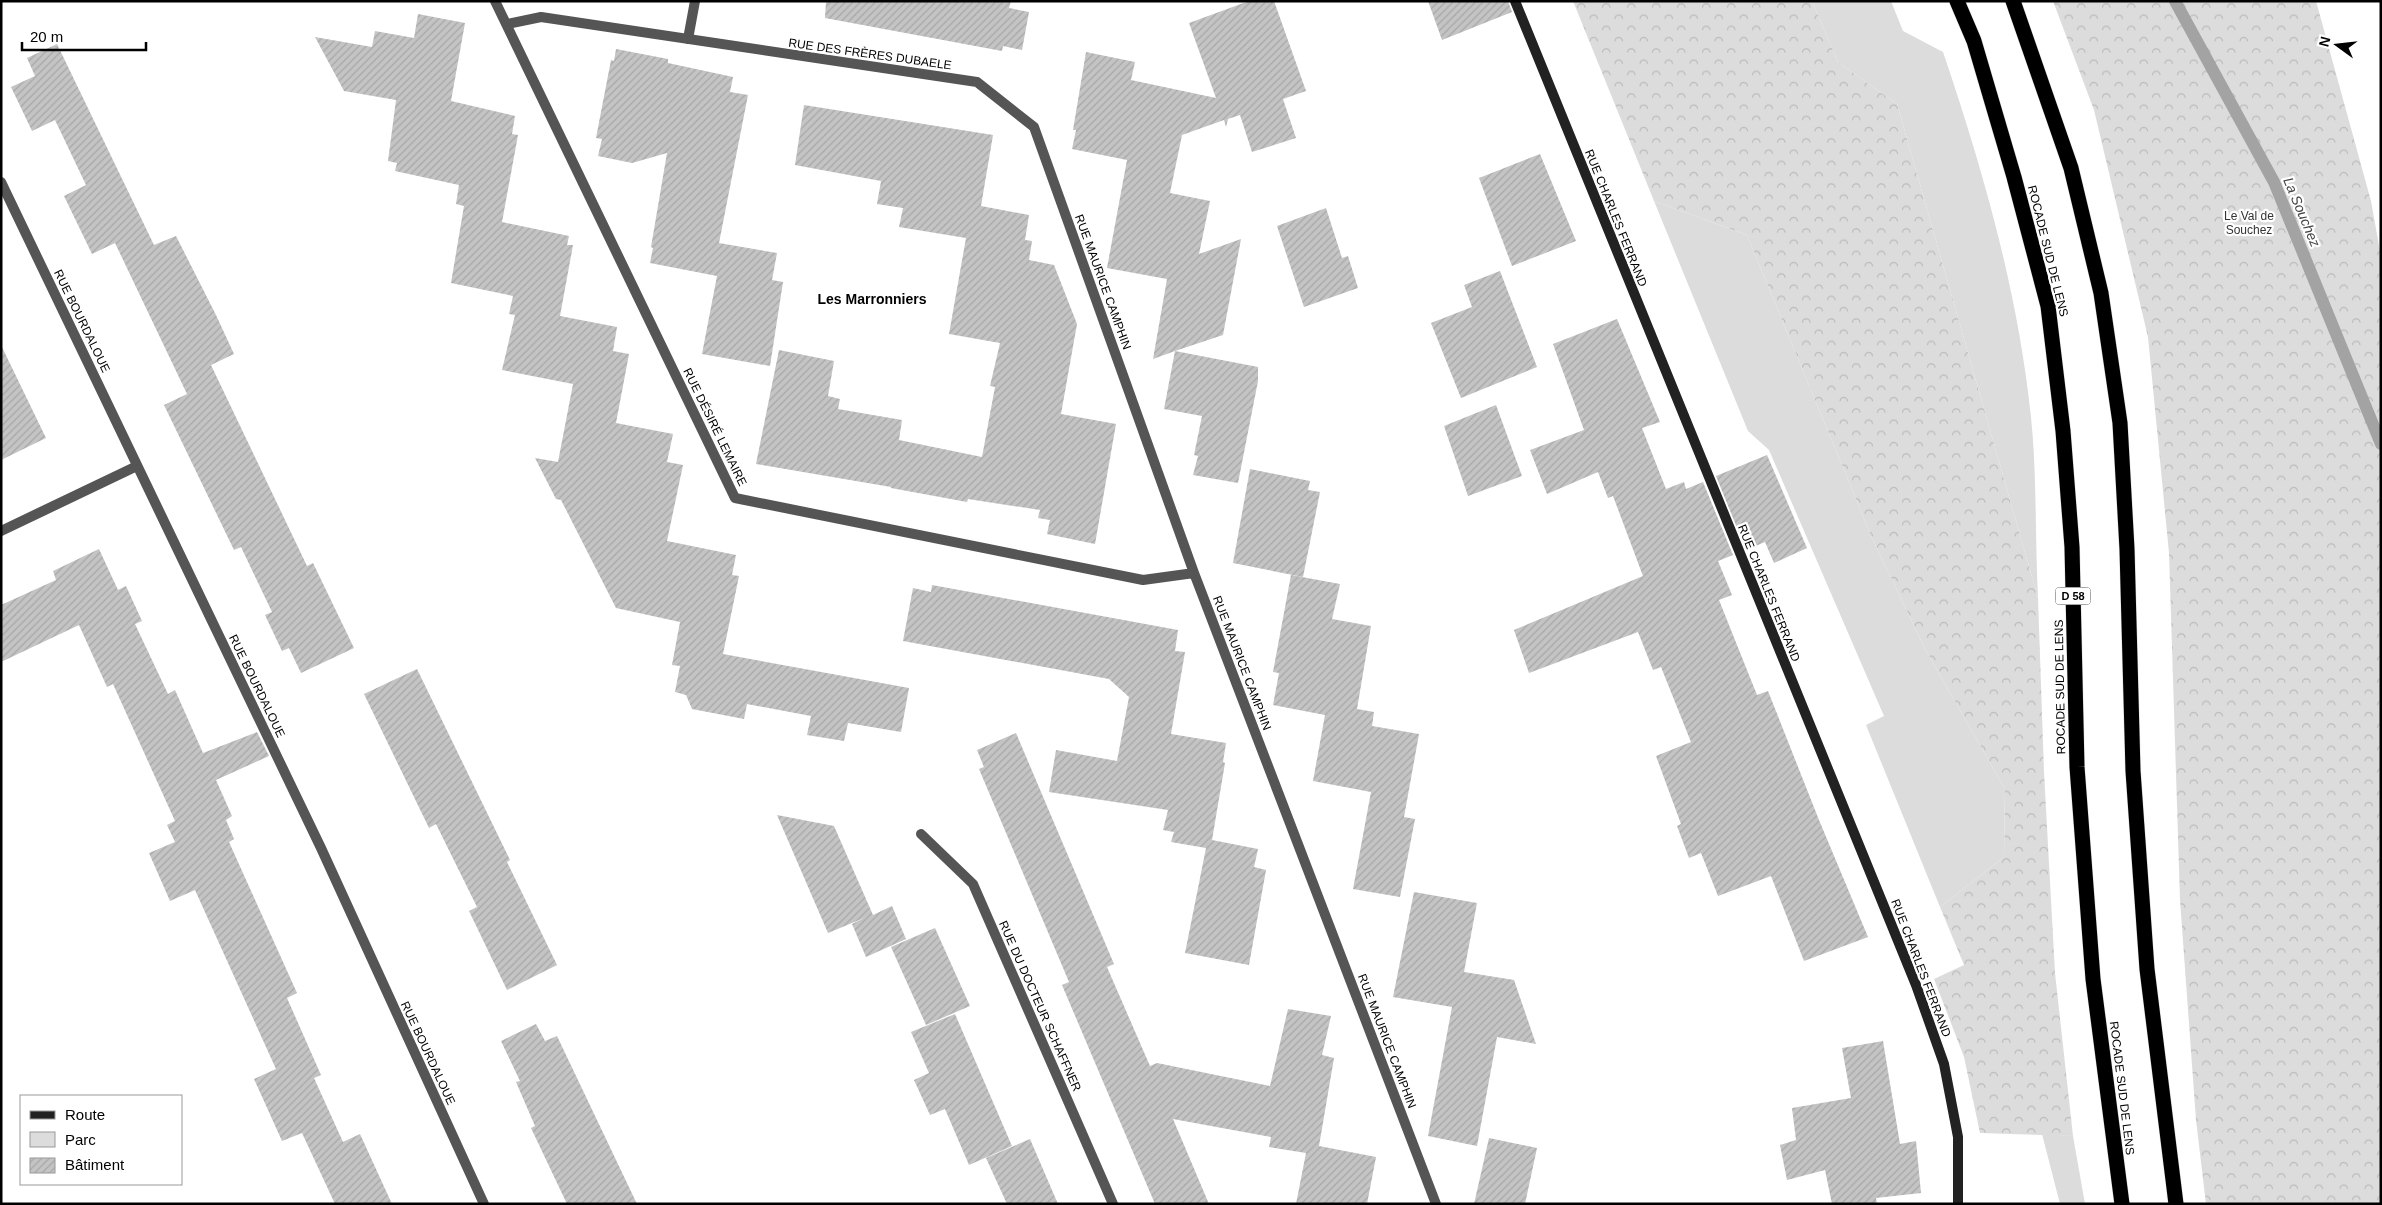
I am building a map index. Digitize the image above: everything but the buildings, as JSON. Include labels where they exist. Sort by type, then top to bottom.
[{"type":"highway","name":"ROCADE SUD DE LENS","points":[[1956,1],[1974,41],[2014,177],[2048,306],[2063,431],[2071,538],[2077,768],[2093,979],[2122,1204]]},
{"type":"highway","points":[[2013,1],[2071,168],[2101,293],[2120,423],[2128,549],[2133,770],[2147,969],[2176,1204]]},
{"type":"street","name":"RUE DÉSIRÉ LEMAIRE","points":[[495,1],[735,498],[1143,580],[1194,573]]},
{"type":"street","points":[[688,39],[695,1]]},
{"type":"street","name":"RUE CHARLES FERRAND","points":[[1515,1],[1916,985],[1944,1064],[1958,1137],[1958,1204]]},
{"type":"street","name":"RUE DES FRÈRES DUBAELE","points":[[507,24],[541,17],[977,82],[1034,127]]},
{"type":"street","name":"RUE MAURICE CAMPHIN","points":[[1034,127],[1194,573],[1436,1204]]},
{"type":"street","name":"RUE BOURDALOUE","points":[[1,182],[321,848],[484,1204]]},
{"type":"street","points":[[1,531],[137,466]]},
{"type":"street","name":"RUE DU DOCTEUR SCHAFFNER","points":[[921,834],[973,884],[1113,1204]]},
{"type":"green space","points":[[1573,1],[1812,1],[1838,62],[1897,104],[2038,598],[2044,772],[2055,973],[2073,1136],[1980,1133],[1964,1057],[1934,979],[1964,965],[1940,907],[2004,857],[2005,789],[1925,649],[1872,538],[1747,235],[1654,201]]},
{"type":"green space","points":[[1812,1],[1891,1],[1903,31],[1943,52],[1985,186],[2008,278],[2017,324],[2025,370],[2033,439],[2038,598],[1897,104],[1838,62]]},
{"type":"green space","name":"Le Val de Souchez","points":[[2053,1],[2316,1],[2371,201],[2381,257],[2381,1204],[2206,1204],[2196,1120],[2180,900],[2169,553],[2148,337],[2094,110]]},
{"type":"green space","points":[[1654,201],[1747,235],[1872,538],[1925,649],[2005,789],[2004,857],[1940,907],[1866,725],[1884,716],[1769,450],[1748,431]]},
{"type":"green space","points":[[2042,1134],[2073,1136],[2085,1204],[2060,1204]]},
{"type":"waterway","name":"La Souchez","points":[[2175,1],[2274,182],[2381,444]]},
{"type":"district","name":"Les Marronniers","points":[[872,299]]}]
